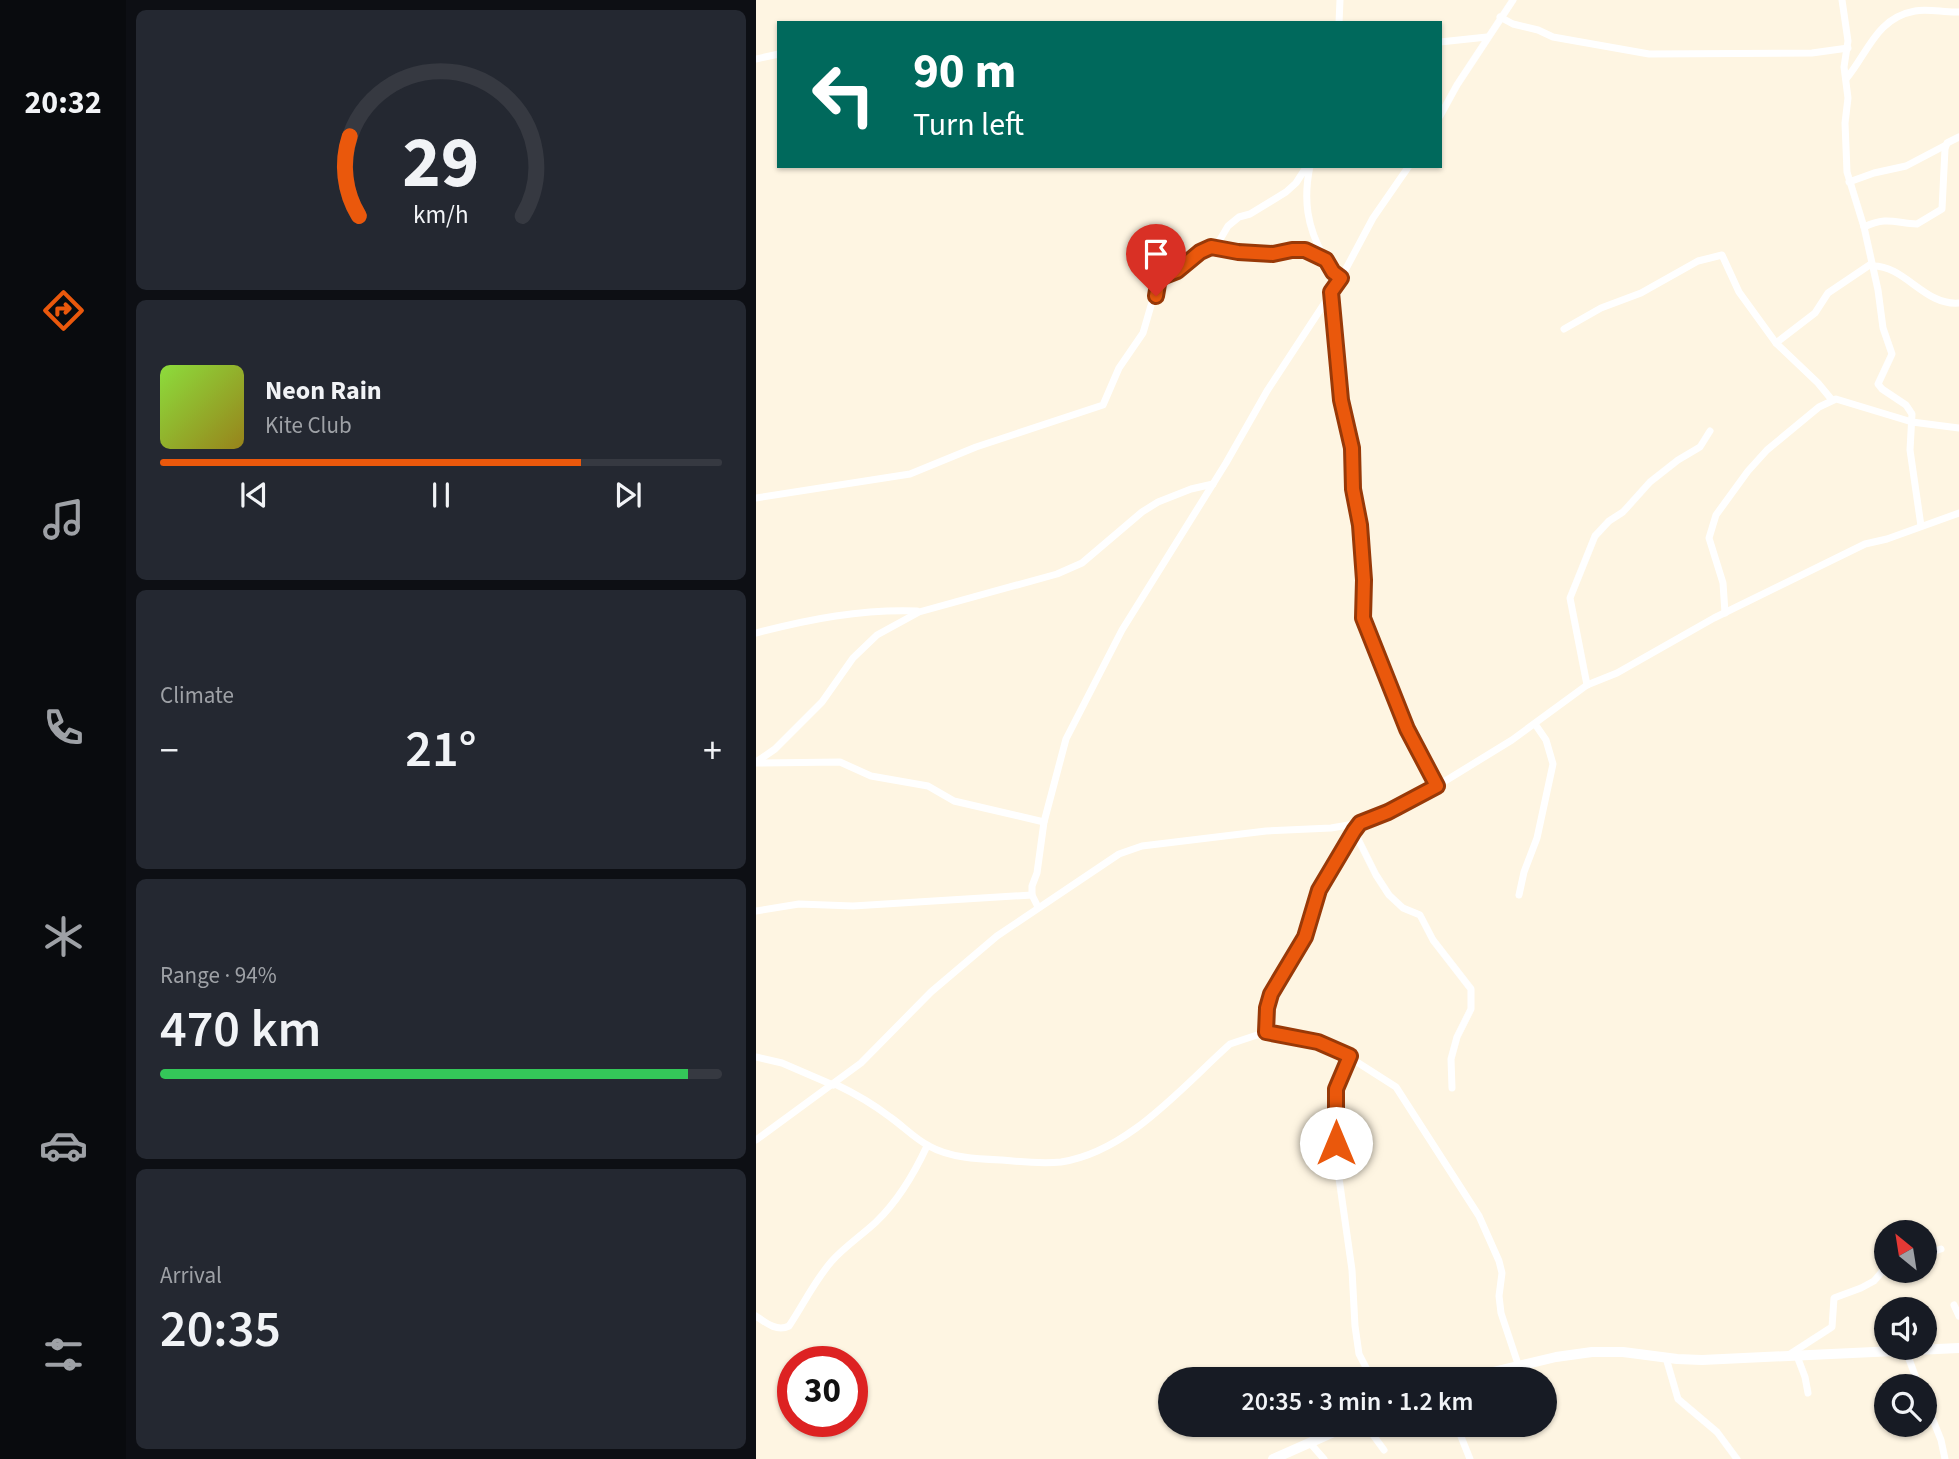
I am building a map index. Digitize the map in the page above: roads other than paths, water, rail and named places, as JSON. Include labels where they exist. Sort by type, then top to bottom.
[{"type":"main road","points":[[1937,1349],[1959,1348]]},
{"type":"main road","points":[[1519,1367],[1556,1357],[1592,1352],[1622,1352],[1702,1360],[1874,1352]]},
{"type":"main road","points":[[1273,1459],[1323,1437]]},
{"type":"street","points":[[1339,21],[1340,0]]},
{"type":"street","points":[[1442,113],[1487,37],[1513,0]]},
{"type":"street","points":[[1842,0],[1848,48],[1844,67],[1848,98],[1845,140],[1849,182],[1864,227],[1883,328],[1892,354],[1878,383],[1882,389],[1906,405],[1912,414],[1910,450],[1921,526]]},
{"type":"street","points":[[1846,79],[1869,43],[1880,29],[1891,21],[1915,10],[1959,12]]},
{"type":"street","points":[[1500,17],[1553,37],[1649,54],[1812,53],[1848,48]]},
{"type":"street","points":[[1442,42],[1487,37]]},
{"type":"street","points":[[756,59],[777,54]]},
{"type":"street","points":[[1849,182],[1906,166],[1959,137]]},
{"type":"street","points":[[1864,227],[1891,219],[1917,224],[1942,209],[1946,145]]},
{"type":"street","points":[[756,498],[910,474],[976,447],[1100,407],[1105,402],[1124,359],[1143,333],[1156,296],[1157,281],[1162,276],[1177,271],[1200,252],[1220,241],[1228,226],[1239,217],[1250,214],[1290,189],[1306,168]]},
{"type":"street","points":[[1308,168],[1305,208],[1311,232],[1333,272],[1341,278]]},
{"type":"street","points":[[1038,907],[1032,895],[1044,822],[1066,739],[1122,630],[1268,391],[1341,278],[1364,233],[1408,168]]},
{"type":"street","points":[[1211,247],[1273,254],[1305,250],[1326,260]]},
{"type":"street","points":[[1564,329],[1614,302],[1641,293],[1698,261],[1721,256],[1740,292],[1776,343],[1832,400],[1912,422],[1959,428]]},
{"type":"street","points":[[1776,343],[1815,313],[1828,293],[1871,265],[1890,269],[1934,298],[1959,303]]},
{"type":"street","points":[[1331,292],[1341,400],[1352,448],[1353,489],[1360,525],[1364,580],[1363,618],[1407,729],[1437,786]]},
{"type":"street","points":[[1725,612],[1723,583],[1709,538],[1716,515],[1767,450],[1832,400]]},
{"type":"street","points":[[1587,685],[1570,598],[1595,536],[1609,521],[1623,512],[1650,482],[1700,447],[1710,431]]},
{"type":"street","points":[[756,762],[775,749],[822,702],[853,657],[877,635],[919,612],[1057,574],[1082,563],[1142,512],[1158,502],[1213,484]]},
{"type":"street","points":[[756,1140],[862,1063],[931,992],[997,936],[1130,849],[1266,831],[1331,828],[1360,823],[1388,812],[1437,786],[1535,724],[1587,685],[1617,673],[1725,612],[1865,544],[1881,541],[1959,513]]},
{"type":"street","points":[[756,633],[807,620],[880,610],[919,612]]},
{"type":"street","points":[[1519,895],[1524,872],[1537,838],[1553,764],[1546,740],[1535,724]]},
{"type":"street","points":[[756,762],[840,762],[871,776],[928,786],[954,801],[1044,822]]},
{"type":"street","points":[[1266,1032],[1267,1008],[1271,994],[1305,937],[1319,890],[1360,823]]},
{"type":"street","points":[[1354,831],[1389,895],[1403,908],[1420,915],[1433,940],[1471,989],[1471,1009],[1457,1037],[1451,1059],[1452,1088]]},
{"type":"street","points":[[756,911],[799,904],[853,906],[1032,895]]},
{"type":"street","points":[[756,1057],[782,1063],[834,1084],[890,1116],[927,1146],[960,1156],[1031,1162],[1062,1161],[1088,1154],[1125,1136],[1177,1094],[1230,1044],[1266,1032],[1318,1042],[1350,1056],[1396,1087],[1479,1216],[1499,1261],[1502,1273],[1499,1296],[1502,1313],[1519,1367]]},
{"type":"street","points":[[1350,1056],[1336,1089],[1336,1157],[1352,1270],[1355,1326],[1359,1354],[1366,1367]]},
{"type":"street","points":[[756,1316],[782,1330],[789,1326],[814,1284],[832,1261],[877,1222],[900,1193],[913,1176],[927,1146]]},
{"type":"street","points":[[1937,1250],[1941,1249]]},
{"type":"street","points":[[1808,1393],[1805,1377],[1792,1356],[1832,1327],[1834,1298],[1874,1280]]},
{"type":"street","points":[[1954,1305],[1959,1316]]},
{"type":"street","points":[[1666,1357],[1678,1399],[1717,1432],[1737,1459]]},
{"type":"street","points":[[1937,1430],[1945,1459]]},
{"type":"street","points":[[1374,1437],[1384,1450]]},
{"type":"street","points":[[1461,1437],[1470,1459]]},
{"type":"street","points":[[1310,1443],[1324,1459]]}]
